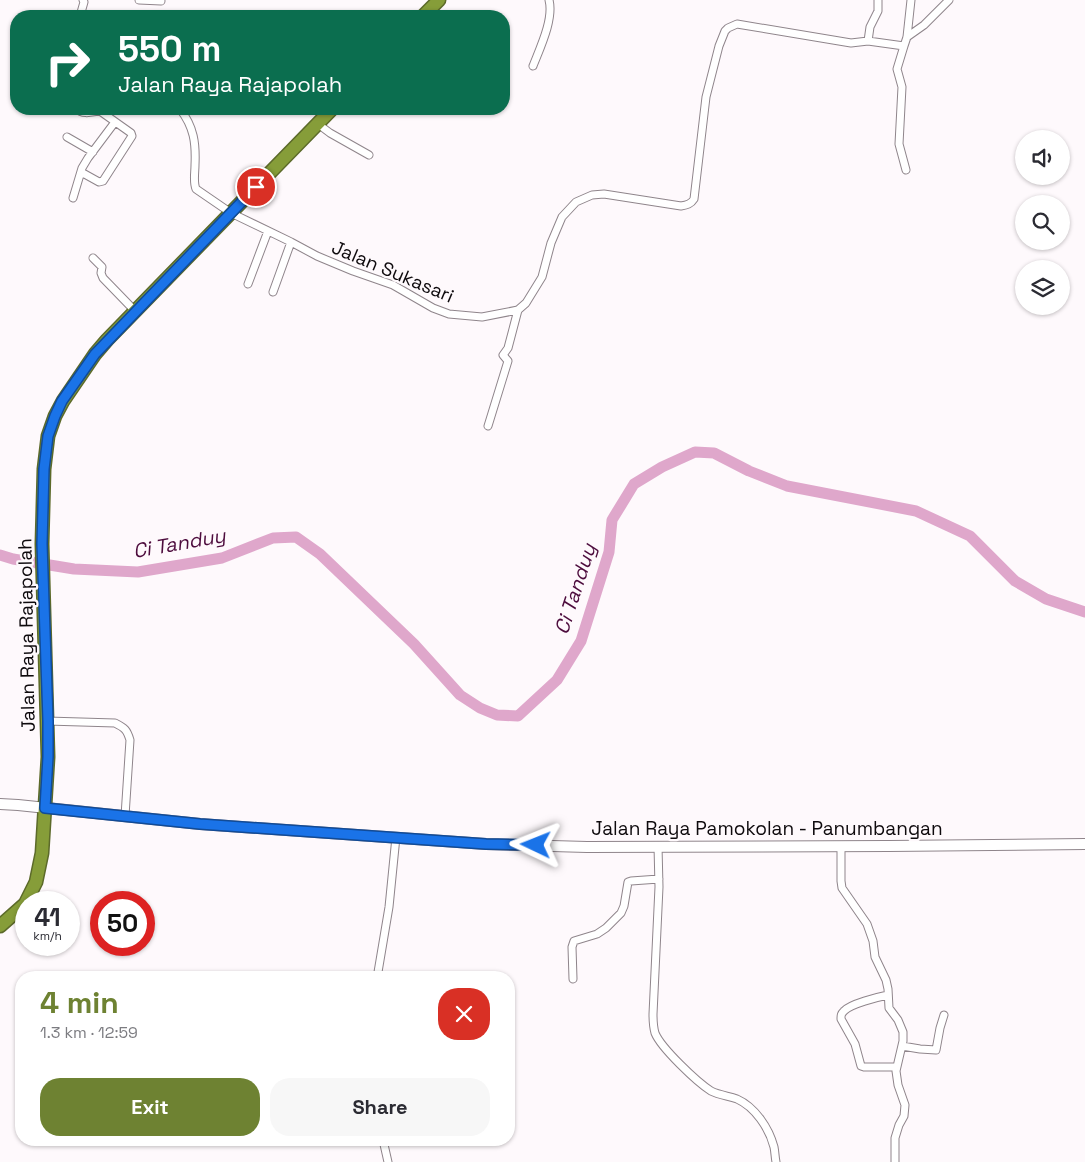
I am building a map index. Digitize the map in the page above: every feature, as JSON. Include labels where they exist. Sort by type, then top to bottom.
[{"type":"highway","points":[[429,10],[439,0]]},
{"type":"highway","name":"Jalan Raya Rajapolah","points":[[0,926],[25,904],[36,882],[42,853],[48,757],[42,544],[44,469],[48,436],[55,416],[62,401],[95,354],[326,115]]},
{"type":"main road","name":"Jalan Raya Pamokolan - Panumbangan","points":[[0,804],[200,824],[486,844],[587,847],[1085,844]]},
{"type":"street","points":[[139,0],[161,1]]},
{"type":"street","points":[[534,66],[550,15],[548,0]]},
{"type":"street","points":[[868,42],[870,27],[878,11],[878,0]]},
{"type":"street","points":[[906,170],[899,144],[902,87],[897,69],[907,37],[911,0]]},
{"type":"street","points":[[907,37],[924,26],[949,0]]},
{"type":"street","points":[[488,426],[508,360],[502,355],[508,348],[518,310],[526,303],[542,276],[551,243],[562,217],[576,202],[592,195],[604,194],[681,206],[687,205],[694,199],[706,97],[720,46],[728,28],[736,24],[851,43],[868,42],[904,46]]},
{"type":"street","points":[[81,172],[99,182],[103,181],[132,138],[131,133],[107,115]]},
{"type":"street","name":"Jalan Sukasari","points":[[184,115],[192,128],[193,134],[196,154],[194,182],[196,189],[231,213],[317,256],[393,285],[433,308],[449,314],[482,316],[518,310]]},
{"type":"street","points":[[115,122],[136,136]]},
{"type":"street","points":[[73,198],[82,168],[115,122]]},
{"type":"street","points":[[318,124],[369,155]]},
{"type":"street","points":[[67,137],[92,152]]},
{"type":"street","points":[[248,284],[268,231]]},
{"type":"street","points":[[273,292],[291,242]]},
{"type":"street","points":[[93,258],[102,268],[103,278],[135,311]]},
{"type":"street","points":[[48,721],[116,723],[127,731],[130,740],[125,816]]},
{"type":"street","points":[[378,971],[389,907],[396,837]]},
{"type":"street","points":[[658,846],[659,878],[653,1014],[655,1032],[668,1050],[702,1084],[716,1093],[744,1103],[762,1120],[774,1148],[776,1162]]},
{"type":"street","points":[[841,846],[842,888],[867,924],[875,957],[886,980],[889,1008],[898,1020],[903,1032],[903,1041],[896,1071],[898,1085],[905,1105],[904,1116],[895,1138],[895,1162]]},
{"type":"street","points":[[573,979],[572,947],[574,941],[597,934],[606,928],[621,912],[624,906],[628,882],[659,878]]},
{"type":"street","points":[[888,995],[869,999],[846,1009],[841,1015],[841,1019],[855,1044],[861,1066],[896,1067]]},
{"type":"street","points":[[902,1046],[936,1050],[944,1016]]},
{"type":"street","points":[[384,1146],[388,1162]]},
{"type":"waterway","name":"Ci Tanduy","points":[[0,555],[13,559],[74,569],[138,572],[222,558],[273,538],[296,537],[320,554],[414,644],[460,695],[480,708],[497,715],[518,716],[557,680],[581,641],[609,552],[612,520],[634,484],[662,467],[695,452],[714,453],[749,471],[787,486],[916,511],[970,536],[1015,581],[1046,599],[1085,612]]},
{"type":"route","points":[[256,187],[95,354],[62,401],[48,436],[44,469],[42,544],[48,721],[45,808],[200,824],[486,844],[536,845]]}]
